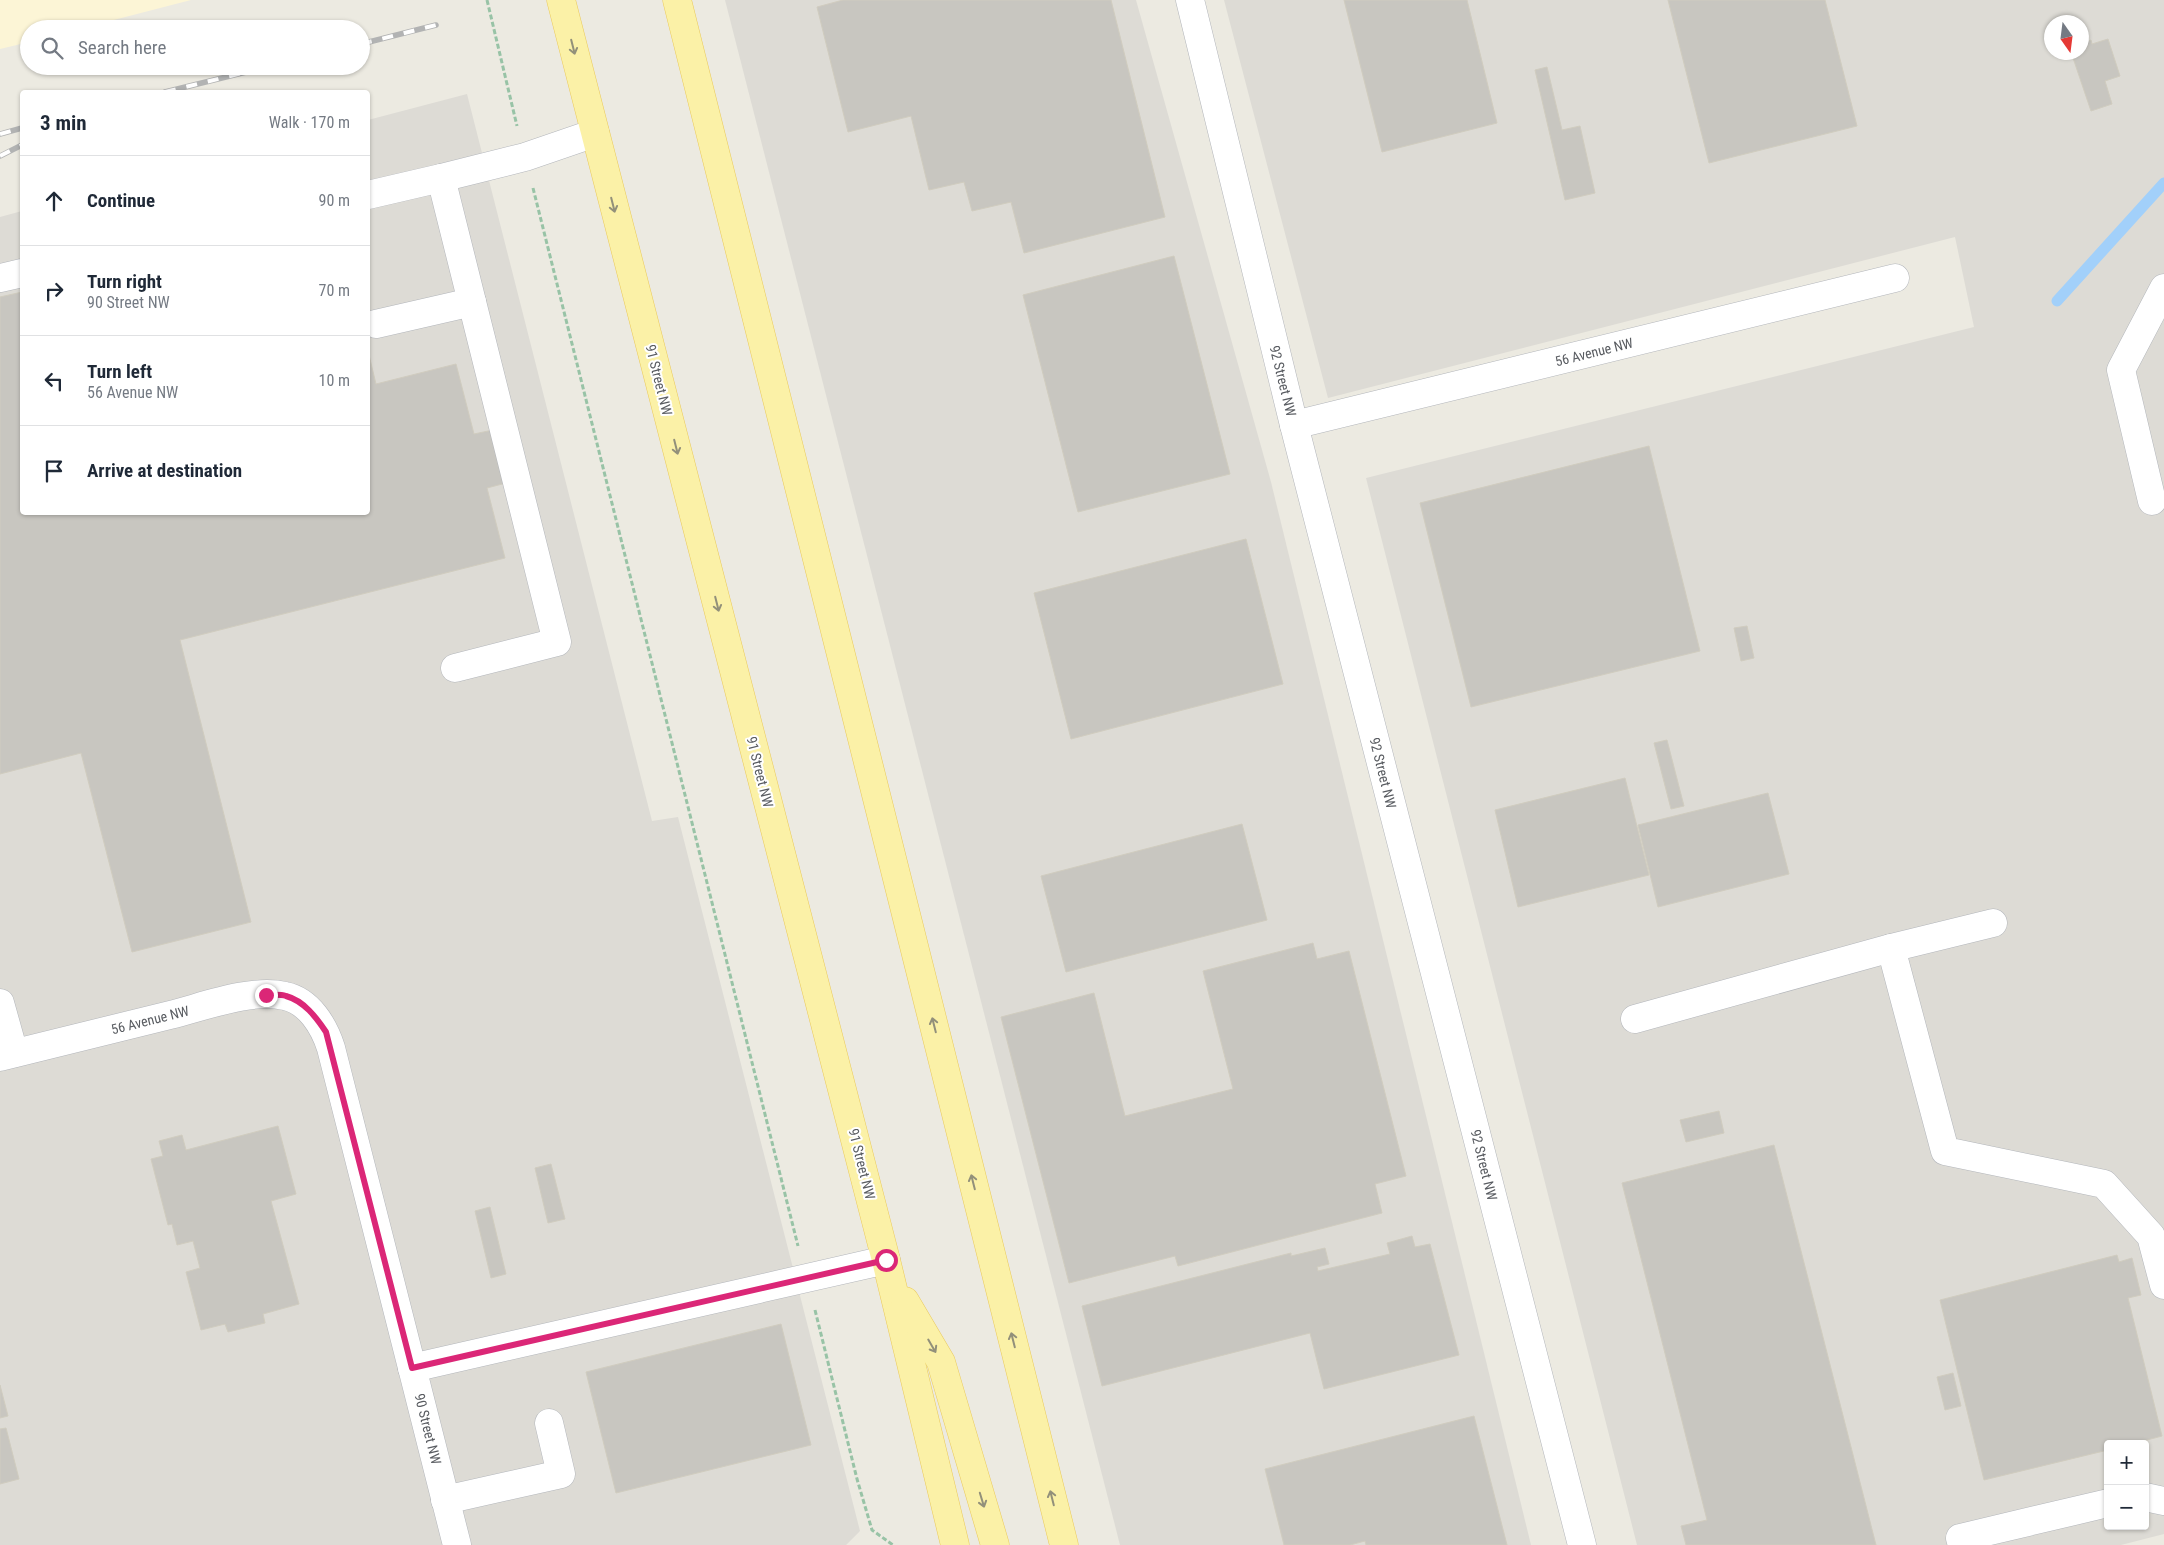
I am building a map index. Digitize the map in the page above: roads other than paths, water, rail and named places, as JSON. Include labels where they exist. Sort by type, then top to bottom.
[{"type":"main road","name":"91 Street NW","points":[[561,0],[888,1267],[955,1545]]},
{"type":"main road","points":[[677,0],[1064,1545]]},
{"type":"main road","points":[[888,1267],[941,1362],[995,1545]]},
{"type":"street","name":"92 Street NW","points":[[1190,0],[1294,425],[1582,1545]]},
{"type":"street","points":[[370,195],[525,156],[595,133]]},
{"type":"street","points":[[441,178],[557,642],[455,668]]},
{"type":"street","points":[[0,278],[20,273]]},
{"type":"street","name":"56 Avenue NW","points":[[1294,425],[1895,278]]},
{"type":"street","points":[[2152,502],[2121,370],[2164,288]]},
{"type":"street","points":[[376,324],[472,302]]},
{"type":"street","points":[[1635,1019],[1891,948],[1993,923]]},
{"type":"street","points":[[1891,948],[1945,1151],[2104,1184],[2151,1236],[2164,1286]]},
{"type":"street","name":"56 Avenue NW","points":[[7,1055],[244,997],[286,996],[300,1003]]},
{"type":"street","points":[[0,1003],[7,1055]]},
{"type":"street","name":"90 Street NW","points":[[300,1003],[316,1017],[326,1032],[331,1048],[457,1545]]},
{"type":"street","points":[[412,1368],[807,1280],[888,1267]]},
{"type":"street","points":[[445,1500],[561,1474],[549,1424]]},
{"type":"street","points":[[2149,1498],[2164,1501]]},
{"type":"street","points":[[1962,1545],[1960,1538],[2104,1503]]},
{"type":"waterway","points":[[2057,301],[2164,183]]},
{"type":"railway","points":[[370,42],[436,25]]},
{"type":"railway","points":[[173,90],[234,75]]},
{"type":"railway","points":[[0,134],[20,129]]},
{"type":"railway","points":[[0,156],[20,146]]}]
